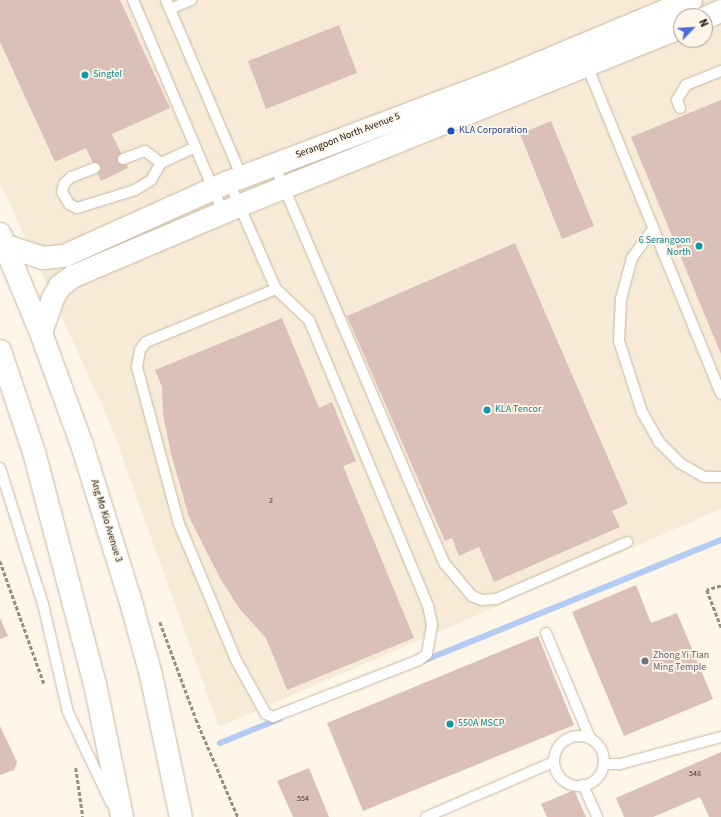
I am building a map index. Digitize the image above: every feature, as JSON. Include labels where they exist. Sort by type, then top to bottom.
[{"type":"main road","name":"Serangoon North Avenue 5","points":[[41,333],[53,298],[60,286],[74,276],[284,188],[584,56],[691,0]]},
{"type":"main road","name":"Serangoon North Avenue 5","points":[[3,240],[42,258],[64,256],[228,182],[274,164],[584,56],[673,29]]},
{"type":"main road","name":"Ang Mo Kio Avenue 3","points":[[3,240],[41,333],[82,445],[132,606],[151,675],[181,817]]},
{"type":"main road","points":[[0,351],[34,452],[93,676],[122,817]]},
{"type":"lane","points":[[133,0],[196,147],[228,182],[232,209]]},
{"type":"lane","points":[[191,0],[168,4],[228,182],[232,209],[276,290],[308,320],[428,606],[432,626],[427,654],[418,660],[273,717],[266,714],[246,680],[179,524],[137,367],[140,350],[146,342],[276,290]]},
{"type":"lane","points":[[584,56],[721,394]]},
{"type":"lane","points":[[680,108],[677,100],[686,85],[721,71]]},
{"type":"lane","points":[[95,168],[71,177],[64,184],[62,192],[69,204],[77,208],[135,190],[151,180],[161,163],[196,147]]},
{"type":"lane","points":[[123,159],[145,151],[161,163]]},
{"type":"lane","points":[[274,164],[329,289],[445,564],[472,596],[482,600],[496,599],[627,542]]},
{"type":"lane","points":[[653,229],[632,258],[621,299],[619,340],[642,412],[659,442],[680,463],[704,477],[721,477]]},
{"type":"lane","points":[[0,468],[43,604],[68,712],[118,817]]},
{"type":"lane","points":[[546,633],[590,738]]},
{"type":"lane","points":[[580,736],[590,738],[598,744],[603,754],[604,764],[597,778],[584,785],[573,785],[564,780],[557,772],[554,762],[556,752],[561,743],[570,737],[580,736]]},
{"type":"lane","points":[[604,764],[620,764],[721,737]]},
{"type":"lane","points":[[426,817],[554,762]]},
{"type":"lane","points":[[584,785],[597,817]]},
{"type":"path","points":[[721,586],[707,590],[721,627]]},
{"type":"shaded area","points":[[0,0],[721,0],[721,509],[219,727],[110,423],[0,182]]},
{"type":"building","name":"Singtel","points":[[0,0],[120,0],[170,108],[112,134],[128,168],[101,181],[86,148],[55,162],[0,42]]},
{"type":"building","points":[[339,25],[357,73],[266,109],[248,61]]},
{"type":"building","name":"6 Serangoon North","points":[[721,100],[721,354],[631,137]]},
{"type":"building","points":[[551,121],[594,226],[562,239],[520,134]]},
{"type":"building","name":"KLA Tencor","points":[[515,243],[628,504],[612,511],[620,527],[494,582],[479,547],[459,556],[452,538],[445,541],[347,316]]},
{"type":"building","points":[[282,318],[319,408],[332,402],[356,461],[343,466],[414,638],[287,690],[266,638],[239,608],[220,578],[189,517],[171,454],[163,414],[162,387],[155,370]]},
{"type":"building","name":"Zhong Yi Tian Ming Temple","points":[[636,585],[651,623],[677,613],[713,699],[624,736],[572,612]]},
{"type":"building","points":[[0,618],[8,636],[0,639]]},
{"type":"building","name":"550A MSCP","points":[[538,636],[574,725],[363,811],[327,723]]},
{"type":"building","points":[[0,726],[17,762],[14,770],[0,775]]},
{"type":"building","points":[[721,752],[721,817],[709,817],[700,797],[653,817],[624,817],[616,798]]},
{"type":"building","points":[[309,768],[329,817],[293,817],[277,781]]},
{"type":"building","points":[[574,790],[586,817],[547,817],[541,804]]},
{"type":"waterway","points":[[423,661],[721,540]]},
{"type":"waterway","points":[[220,743],[279,719]]},
{"type":"place","name":"Singtel","points":[[85,75]]},
{"type":"place","name":"KLA Corporation","points":[[451,131]]},
{"type":"place","name":"6 Serangoon North","points":[[699,246]]},
{"type":"place","name":"KLA Tencor","points":[[487,410]]},
{"type":"place","name":"Zhong Yi Tian Ming Temple","points":[[645,661]]},
{"type":"place","name":"550A MSCP","points":[[450,724]]}]
